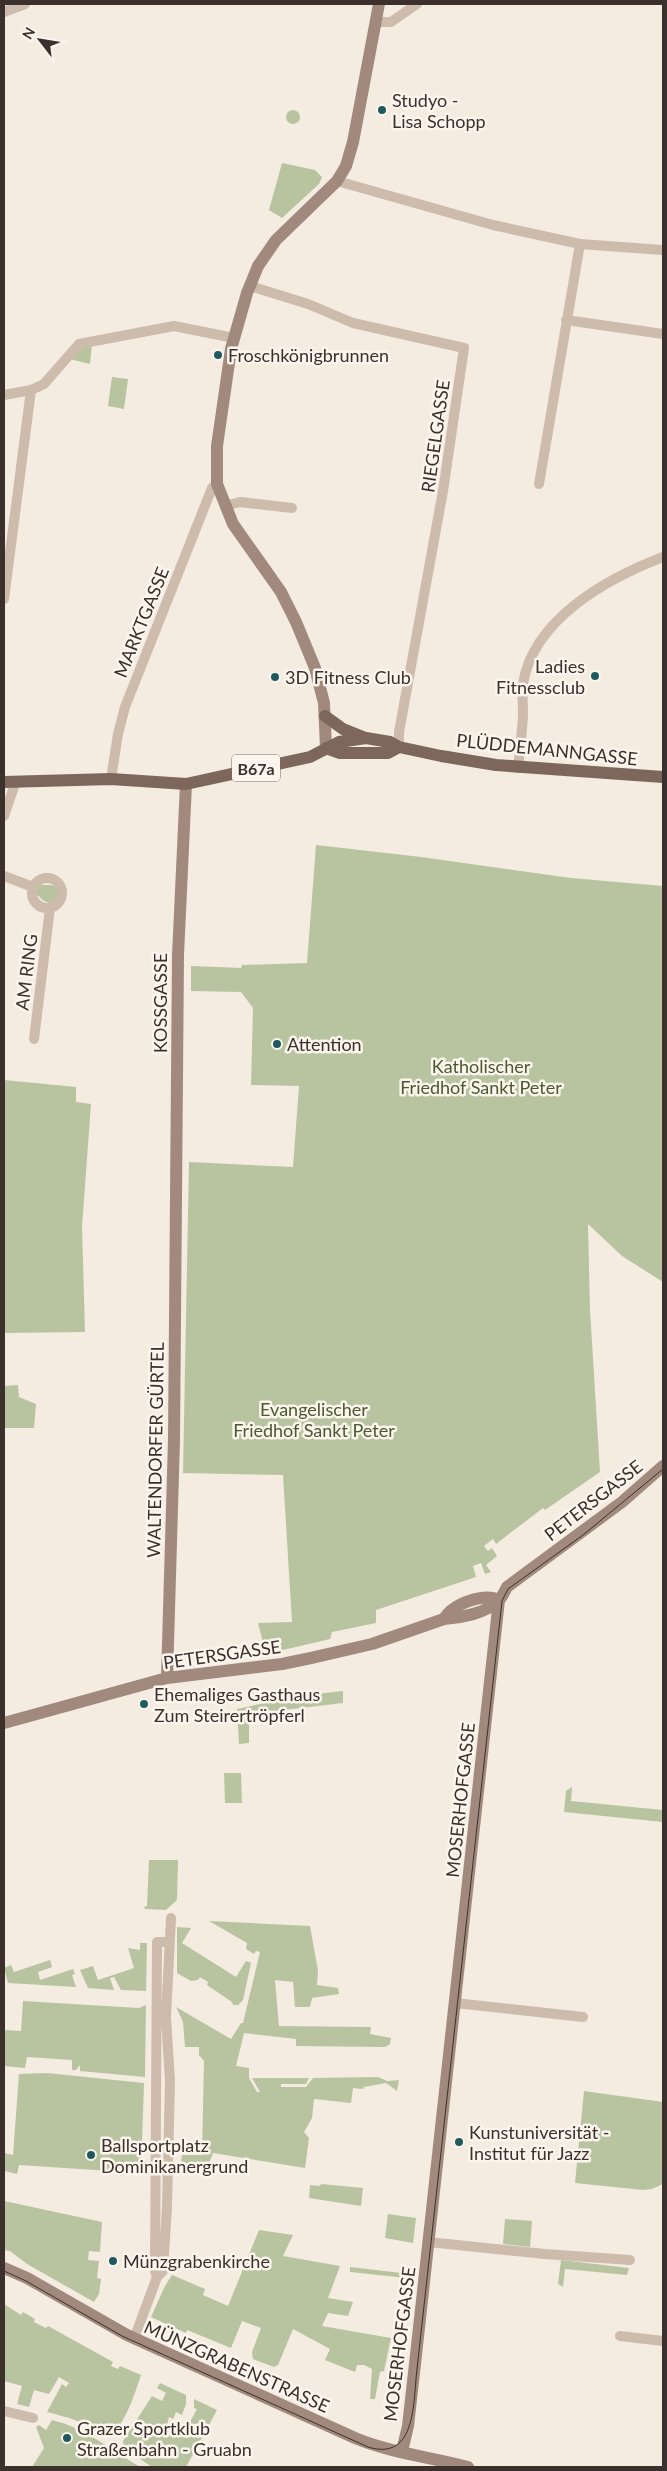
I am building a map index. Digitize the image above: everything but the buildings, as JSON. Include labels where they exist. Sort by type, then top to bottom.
[{"type":"main road","points":[[326,748],[325,716],[315,668],[296,622],[275,582],[233,524],[217,484],[219,418],[234,338],[258,266],[276,240],[337,181],[346,166],[353,142],[379,4]]},
{"type":"main road","points":[[325,716],[342,729],[366,738]]},
{"type":"main road","name":"PLÜDDEMANNGASSE","points":[[10,782],[111,779],[186,784],[310,756],[339,742],[366,738],[390,742],[399,747],[518,768],[663,778]]},
{"type":"main road","name":"PLÜDDEMANNGASSE","points":[[326,748],[340,753],[388,753],[399,747]]},
{"type":"main road","name":"KOSSGASSE","points":[[176,1222],[178,956],[186,784]]},
{"type":"main road","name":"WALTENDORFER GÜRTEL","points":[[167,1678],[174,1440],[176,1222]]},
{"type":"main road","name":"PETERSGASSE","points":[[4,1723],[167,1678],[282,1664],[372,1644],[444,1619],[455,1618],[481,1610],[499,1600],[507,1587],[622,1502],[663,1466]]},
{"type":"main road","name":"MOSERHOFGASSE","points":[[402,2451],[408,2426],[499,1600]]},
{"type":"main road","name":"MÜNZGRABENSTRASSE","points":[[4,2268],[27,2278],[134,2339],[355,2438],[382,2448],[468,2467]]},
{"type":"street","points":[[4,12],[25,4]]},
{"type":"street","points":[[375,22],[391,22],[417,4]]},
{"type":"street","points":[[337,181],[492,225],[580,244],[663,250]]},
{"type":"street","points":[[539,484],[580,244]]},
{"type":"street","name":"RIEGELGASSE","points":[[250,286],[313,305],[353,323],[464,348],[443,491],[398,737],[399,747]]},
{"type":"street","points":[[566,320],[663,334]]},
{"type":"street","points":[[4,395],[31,390],[44,384],[79,344],[174,326],[234,338]]},
{"type":"street","points":[[4,599],[31,390]]},
{"type":"street","name":"MARKTGASSE","points":[[111,779],[118,734],[125,707],[212,488],[217,484]]},
{"type":"street","points":[[225,506],[240,502],[292,508]]},
{"type":"street","points":[[518,768],[523,685],[531,658],[538,645],[572,608],[613,578],[663,557]]},
{"type":"street","points":[[4,816],[10,782]]},
{"type":"street","points":[[4,876],[33,887],[32,898],[35,903],[45,908],[50,908]]},
{"type":"street","name":"AM RING","points":[[33,887],[39,880],[48,878],[60,886],[60,899],[50,908],[34,1039]]},
{"type":"street","points":[[157,2277],[155,2271],[154,2178],[155,2080],[162,1982],[171,1918]]},
{"type":"street","points":[[134,2339],[157,2277],[163,2271],[168,2176],[170,2080],[166,2017],[157,1942],[168,1942]]},
{"type":"street","points":[[455,2004],[583,2017]]},
{"type":"street","points":[[155,2080],[170,2080]]},
{"type":"street","points":[[154,2178],[168,2176]]},
{"type":"street","points":[[428,2242],[545,2254],[630,2260]]},
{"type":"street","points":[[620,2336],[663,2341]]},
{"type":"street","points":[[4,2411],[33,2418]]},
{"type":"green space","points":[[290,110],[296,110],[300,117],[296,124],[290,124],[286,120],[286,114]]},
{"type":"green space","points":[[282,163],[315,170],[322,177],[319,184],[282,218],[269,210]]},
{"type":"green space","points":[[92,344],[90,364],[69,359],[79,350]]},
{"type":"green space","points":[[112,377],[128,379],[124,409],[108,406]]},
{"type":"green space","name":"Katholischer Friedhof Sankt Peter","points":[[316,845],[421,857],[571,878],[663,886],[663,1282],[622,1256],[588,1224],[590,1310],[600,1472],[545,1510],[543,1508],[496,1544],[493,1539],[484,1546],[488,1551],[492,1548],[497,1556],[486,1565],[491,1572],[485,1574],[481,1563],[473,1566],[476,1577],[376,1610],[376,1623],[332,1632],[330,1639],[266,1654],[258,1623],[292,1622],[283,1475],[183,1473],[189,1162],[293,1167],[299,1086],[251,1085],[253,1008],[241,992],[191,991],[191,966],[241,968],[242,965],[307,963]]},
{"type":"green space","points":[[39,885],[55,886],[60,892],[57,900],[51,903],[42,899],[35,892]]},
{"type":"green space","points":[[4,1080],[76,1087],[76,1102],[91,1104],[82,1227],[85,1332],[4,1333]]},
{"type":"green space","points":[[18,1385],[19,1397],[36,1404],[34,1428],[4,1428],[4,1386]]},
{"type":"green space","points":[[343,1691],[343,1703],[249,1714],[249,1743],[239,1744],[237,1709],[297,1696]]},
{"type":"green space","points":[[224,1773],[241,1773],[242,1803],[225,1803]]},
{"type":"green space","points":[[572,1787],[571,1801],[663,1810],[663,1822],[564,1812],[566,1791]]},
{"type":"green space","points":[[149,1860],[178,1860],[177,1900],[166,1910],[145,1909],[144,1907],[147,1906]]},
{"type":"green space","points":[[209,1921],[310,1926],[318,1971],[317,1985],[338,1988],[339,1994],[312,1998],[310,2007],[295,2007],[293,1982],[275,1980],[279,2026],[371,2027],[370,2034],[391,2038],[390,2044],[385,2047],[296,2046],[296,2039],[244,2033],[236,2066],[249,2068],[249,2078],[257,2092],[260,2092],[252,2078],[309,2078],[306,2084],[281,2084],[281,2087],[306,2087],[313,2078],[378,2077],[387,2081],[399,2080],[397,2091],[386,2083],[364,2087],[363,2089],[353,2088],[351,2103],[314,2099],[312,2118],[304,2132],[309,2138],[305,2168],[213,2153],[208,2166],[203,2172],[195,2174],[180,2172],[182,2155],[202,2155],[204,2061],[199,2055],[199,2047],[185,2047],[183,2022],[176,2007],[231,2039],[241,2023],[243,2023],[260,1952],[256,1951],[254,1954],[246,1949],[247,1943]]},
{"type":"green space","points":[[177,1927],[191,1928],[182,1943],[236,1977],[246,1961],[251,1963],[243,2000],[238,2005],[233,2005],[232,2002],[207,1985],[208,1982],[200,1977],[198,1980],[191,1981],[177,1973]]},
{"type":"green space","points":[[140,1943],[147,1943],[146,1991],[121,1990],[114,1977],[110,1978],[114,1990],[88,1988],[80,1970],[93,1966],[98,1980],[134,1968],[128,1948],[140,1950]]},
{"type":"green space","points":[[50,1960],[52,1967],[38,1972],[40,1980],[73,1969],[75,1974],[72,1975],[76,1987],[8,1983],[4,1968],[11,1965],[14,1972]]},
{"type":"green space","points":[[23,2001],[139,2008],[146,2005],[145,2077],[80,2071],[80,2065],[76,2070],[72,2070],[72,2060],[27,2057],[25,2068],[4,2066],[4,2030],[21,2031]]},
{"type":"green space","points":[[47,2073],[144,2083],[141,2173],[19,2165],[17,2174],[4,2171],[4,2153],[13,2155],[19,2074]]},
{"type":"green space","points":[[584,2091],[663,2102],[663,2184],[652,2189],[643,2190],[575,2183]]},
{"type":"green space","points":[[321,2184],[363,2188],[361,2206],[309,2198],[310,2185],[320,2186]]},
{"type":"green space","points":[[4,2201],[102,2222],[100,2252],[89,2251],[88,2260],[99,2261],[97,2278],[101,2279],[99,2294],[94,2302],[27,2264],[10,2251],[4,2250]]},
{"type":"green space","points":[[388,2214],[416,2218],[413,2243],[385,2238]]},
{"type":"green space","points":[[505,2219],[532,2221],[530,2247],[503,2244]]},
{"type":"green space","points":[[259,2230],[293,2235],[283,2256],[340,2266],[328,2298],[353,2302],[348,2316],[328,2313],[322,2326],[391,2338],[384,2371],[380,2372],[375,2399],[370,2399],[372,2369],[364,2365],[357,2365],[355,2372],[325,2360],[330,2349],[293,2329],[278,2365],[274,2367],[253,2359],[252,2352],[261,2328],[242,2321],[231,2348],[187,2330],[186,2333],[151,2317],[172,2275],[205,2289],[203,2295],[228,2306]]},
{"type":"green space","points":[[561,2260],[629,2268],[627,2275],[565,2269],[563,2287],[558,2284]]},
{"type":"green space","points":[[350,2267],[410,2274],[408,2297],[404,2297],[406,2278],[350,2272]]},
{"type":"green space","points":[[4,2304],[21,2315],[23,2312],[35,2319],[34,2322],[46,2328],[48,2326],[113,2362],[111,2366],[118,2369],[120,2366],[141,2375],[128,2411],[111,2435],[101,2435],[77,2421],[47,2412],[62,2384],[66,2387],[69,2383],[59,2377],[49,2394],[34,2390],[29,2407],[17,2404],[22,2386],[4,2381]]},
{"type":"green space","points":[[160,2383],[186,2395],[186,2404],[182,2415],[176,2412],[173,2419],[169,2417],[165,2433],[174,2438],[177,2434],[182,2437],[197,2409],[194,2408],[194,2399],[217,2410],[186,2467],[152,2467],[124,2448],[123,2441],[152,2396],[162,2401],[166,2393],[157,2388]]},
{"type":"green space","name":"Grazer Sportklub Straßenbahn - Gruabn","points":[[52,2420],[76,2428],[140,2467],[32,2467],[44,2448],[36,2427],[39,2425],[46,2430]]},
{"type":"tram line","points":[[4,2271],[26,2281],[122,2336],[368,2447],[384,2449],[396,2446],[404,2437],[413,2412],[415,2397],[502,1601],[508,1589],[583,1535],[663,1469]]},
{"type":"place","name":"Studyo - Lisa Schopp","points":[[382,110]]},
{"type":"place","name":"Froschkönigbrunnen","points":[[218,355]]},
{"type":"place","name":"Ladies Fitnessclub","points":[[595,676]]},
{"type":"place","name":"3D Fitness Club","points":[[275,677]]},
{"type":"place","name":"Attention","points":[[277,1044]]},
{"type":"place","name":"Ehemaliges Gasthaus Zum Steirertröpferl","points":[[144,1704]]},
{"type":"place","name":"Kunstuniversität - Institut für Jazz","points":[[459,2142]]},
{"type":"place","name":"Ballsportplatz Dominikanergrund","points":[[91,2155]]},
{"type":"place","name":"Münzgrabenkirche","points":[[113,2261]]},
{"type":"place","name":"Grazer Sportklub Straßenbahn - Gruabn","points":[[67,2438]]},
{"type":"park label","name":"Evangelischer Friedhof Sankt Peter","points":[[314,1419]]}]
